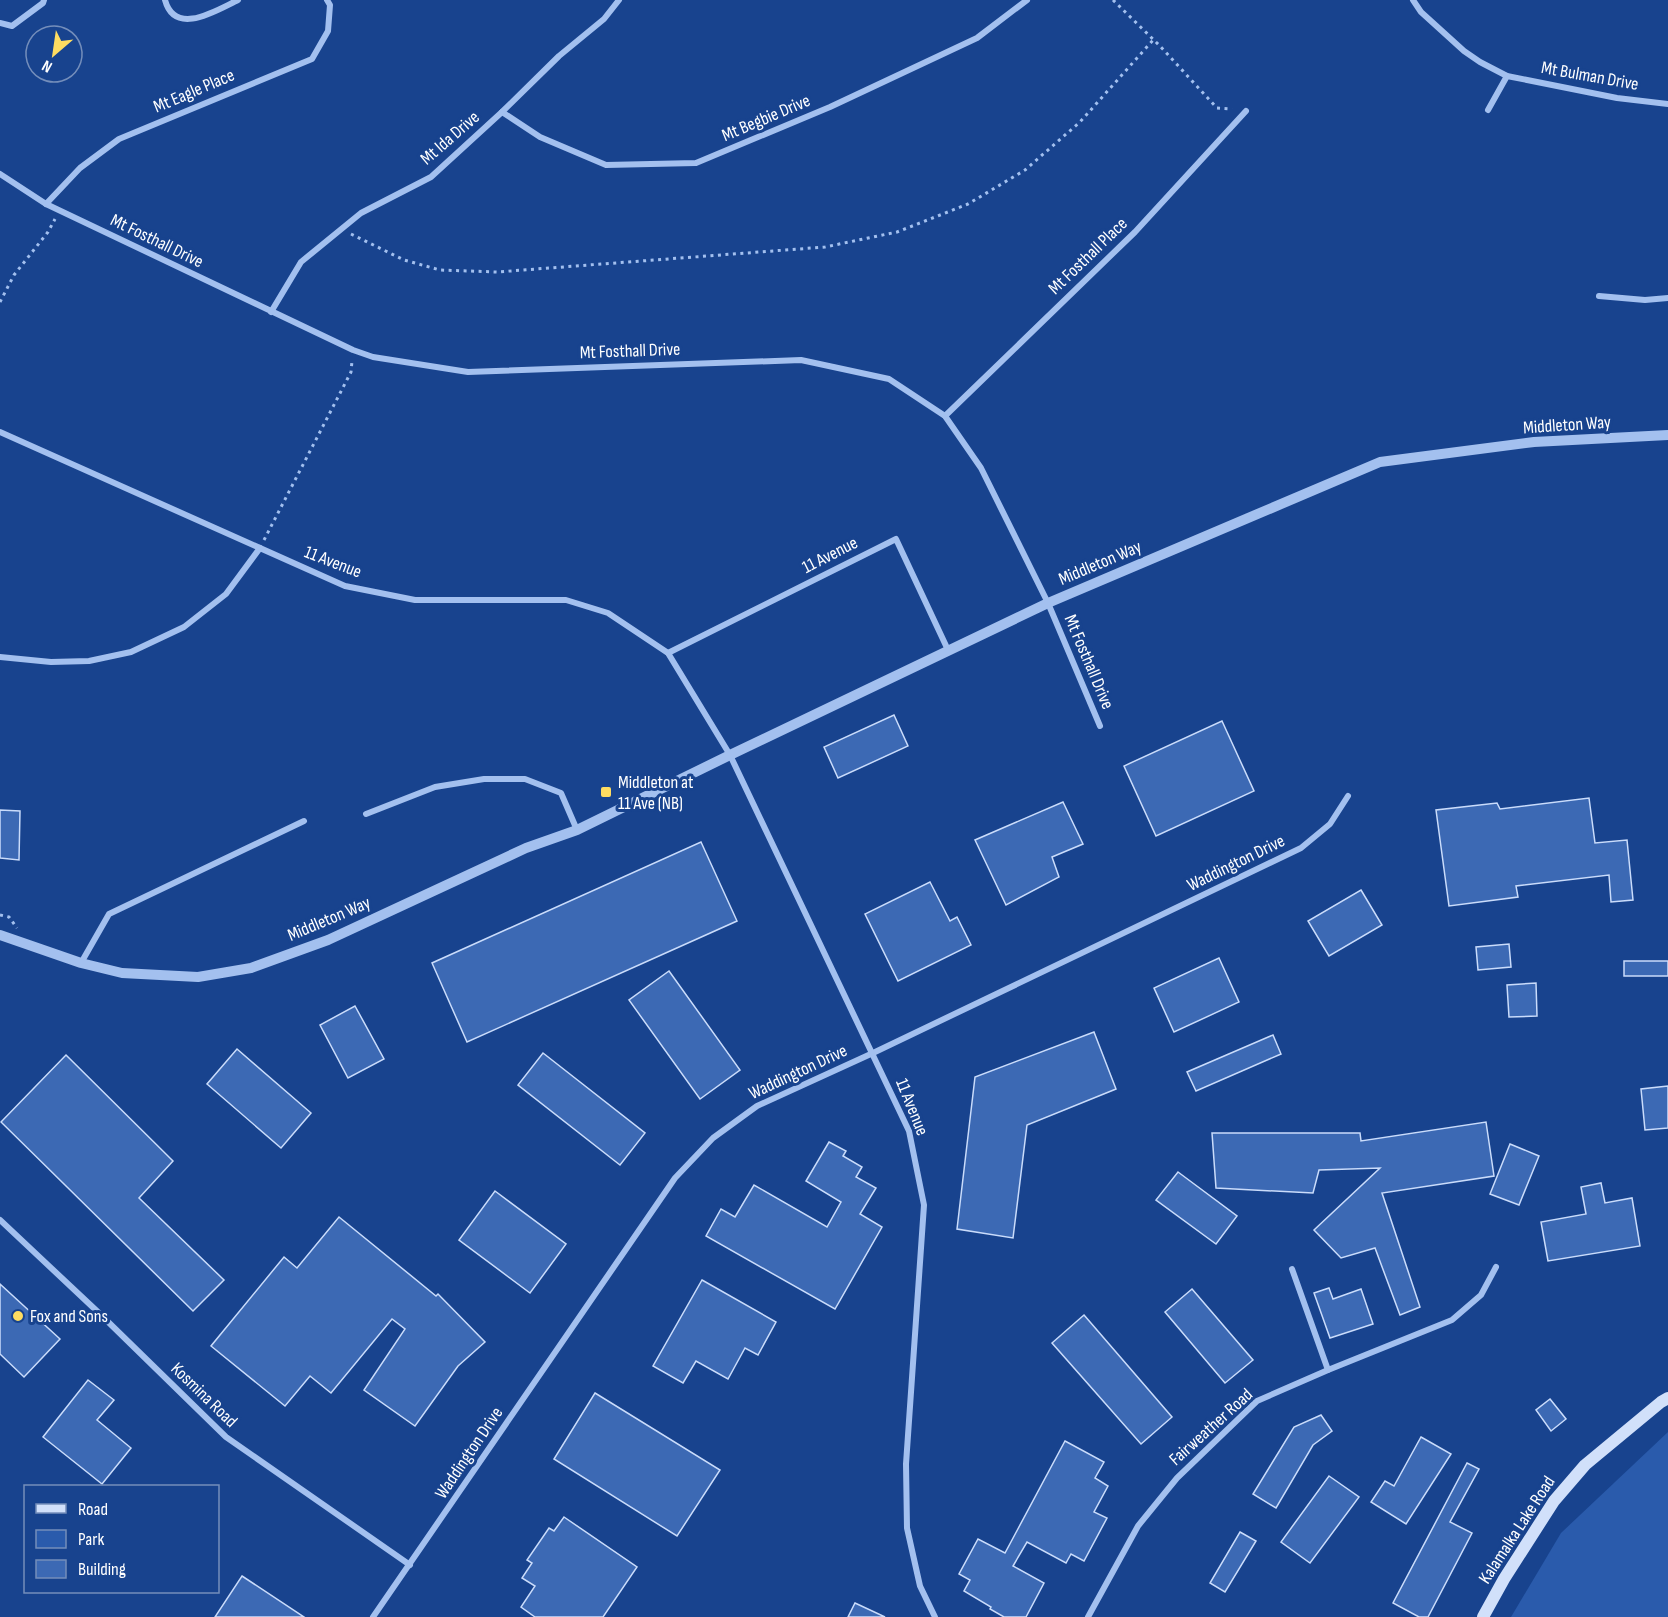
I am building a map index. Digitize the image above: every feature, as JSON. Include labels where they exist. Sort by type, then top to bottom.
[{"type":"main road","name":"Kalamalka Lake Road","points":[[1483,1617],[1504,1579],[1554,1501],[1586,1465],[1668,1398]]},
{"type":"street","points":[[0,23],[12,26],[44,0]]},
{"type":"street","points":[[165,0],[167,9],[180,19],[200,18],[238,0]]},
{"type":"street","name":"Mt Eagle Place","points":[[46,204],[80,168],[119,139],[312,59],[328,31],[330,5],[327,0]]},
{"type":"street","name":"Mt Ida Drive","points":[[271,312],[301,262],[361,213],[431,177],[559,56],[604,19],[619,0]]},
{"type":"street","name":"Mt Begbie Drive","points":[[502,112],[540,136],[606,165],[696,163],[830,107],[978,38],[1027,0]]},
{"type":"street","name":"Mt Bulman Drive","points":[[1413,0],[1421,12],[1464,51],[1507,76],[1617,98],[1668,104]]},
{"type":"street","points":[[1488,110],[1507,76]]},
{"type":"street","name":"Mt Fosthall Place","points":[[945,416],[1135,232],[1246,111]]},
{"type":"street","name":"Mt Fosthall Drive","points":[[0,174],[60,211],[353,351],[373,357],[468,372],[801,360],[889,379],[945,416],[981,468],[1048,603],[1100,726]]},
{"type":"street","points":[[1599,297],[1645,300],[1668,298]]},
{"type":"street","name":"11 Avenue","points":[[0,432],[345,586],[415,600],[566,600],[608,613],[668,653],[730,755],[909,1131],[924,1205],[906,1464],[907,1528],[920,1586],[935,1617]]},
{"type":"street","name":"Middleton Way","points":[[0,935],[81,963],[122,973],[198,977],[251,968],[328,940],[526,848],[577,830],[1048,603],[1380,462],[1534,442],[1668,435]]},
{"type":"street","name":"11 Avenue","points":[[668,653],[896,539],[948,650]]},
{"type":"street","points":[[0,657],[51,662],[89,661],[131,652],[184,627],[226,594],[260,548]]},
{"type":"street","points":[[366,814],[435,787],[484,779],[525,778],[561,793],[577,830]]},
{"type":"street","name":"Waddington Drive","points":[[373,1617],[675,1178],[713,1138],[757,1106],[873,1053],[1301,848],[1330,824],[1348,796]]},
{"type":"street","points":[[81,963],[109,914],[304,821]]},
{"type":"street","name":"Kosmina Road","points":[[0,1220],[225,1437],[410,1565]]},
{"type":"street","name":"Fairweather Road","points":[[1088,1617],[1138,1526],[1178,1478],[1257,1401],[1452,1320],[1481,1295],[1496,1267]]},
{"type":"street","points":[[1292,1269],[1328,1370]]},
{"type":"path","points":[[1113,0],[1154,39],[1217,108],[1246,111]]},
{"type":"path","points":[[341,230],[404,260],[440,270],[497,272],[825,247],[897,232],[968,204],[1025,170],[1080,122],[1154,39]]},
{"type":"path","points":[[0,302],[14,275],[48,232],[60,211]]},
{"type":"path","points":[[260,548],[351,372],[353,351]]},
{"type":"green space","points":[[1668,1432],[1668,1617],[1511,1617],[1561,1533]]},
{"type":"building","points":[[894,715],[908,746],[838,778],[824,747]]},
{"type":"building","points":[[1222,721],[1254,791],[1156,836],[1124,766]]},
{"type":"building","points":[[1589,798],[1595,843],[1627,840],[1633,900],[1611,902],[1609,875],[1516,886],[1518,897],[1449,906],[1436,810],[1497,803],[1500,809]]},
{"type":"building","points":[[1063,802],[1083,844],[1052,857],[1059,877],[1006,905],[975,840]]},
{"type":"building","points":[[0,810],[20,811],[19,860],[0,858]]},
{"type":"building","points":[[701,842],[737,921],[467,1042],[432,963]]},
{"type":"building","points":[[930,882],[950,921],[957,917],[971,945],[898,981],[865,914]]},
{"type":"building","points":[[1361,890],[1382,925],[1329,956],[1308,921]]},
{"type":"building","points":[[1509,944],[1511,967],[1478,970],[1476,947]]},
{"type":"building","points":[[1219,958],[1239,1002],[1174,1032],[1154,988]]},
{"type":"building","points":[[1624,961],[1668,961],[1668,976],[1624,976]]},
{"type":"building","points":[[669,971],[740,1070],[700,1099],[629,1000]]},
{"type":"building","points":[[1536,983],[1537,1016],[1509,1017],[1507,985]]},
{"type":"building","points":[[355,1006],[384,1059],[348,1078],[320,1025]]},
{"type":"building","points":[[1094,1032],[1116,1089],[1027,1125],[1013,1238],[957,1229],[975,1077]]},
{"type":"building","points":[[1273,1035],[1281,1054],[1196,1091],[1187,1072]]},
{"type":"building","points":[[237,1049],[311,1113],[281,1148],[207,1084]]},
{"type":"building","points":[[543,1053],[645,1133],[620,1165],[518,1085]]},
{"type":"building","points":[[66,1055],[173,1161],[139,1198],[224,1280],[193,1311],[1,1122]]},
{"type":"building","points":[[1668,1086],[1668,1128],[1645,1130],[1641,1089]]},
{"type":"building","points":[[1486,1122],[1494,1176],[1382,1193],[1420,1307],[1400,1315],[1375,1248],[1341,1258],[1314,1230],[1380,1168],[1319,1170],[1313,1193],[1216,1188],[1212,1133],[1360,1133],[1361,1141]]},
{"type":"building","points":[[829,1142],[846,1151],[843,1156],[862,1167],[856,1177],[876,1188],[860,1214],[882,1227],[835,1309],[706,1236],[721,1209],[735,1217],[754,1185],[827,1227],[841,1202],[806,1181]]},
{"type":"building","points":[[1510,1144],[1539,1156],[1519,1205],[1490,1194]]},
{"type":"building","points":[[1178,1172],[1237,1216],[1216,1244],[1156,1200]]},
{"type":"building","points":[[1601,1183],[1605,1203],[1632,1198],[1640,1246],[1548,1261],[1541,1222],[1586,1214],[1581,1187]]},
{"type":"building","points":[[495,1191],[566,1244],[530,1293],[459,1240]]},
{"type":"building","points":[[339,1217],[436,1296],[438,1294],[485,1342],[458,1366],[415,1426],[364,1390],[405,1329],[392,1319],[331,1393],[310,1376],[285,1406],[211,1346],[284,1257],[297,1268]]},
{"type":"building","points":[[702,1280],[776,1322],[758,1355],[745,1348],[728,1379],[696,1361],[683,1383],[653,1366]]},
{"type":"building","name":"Fox and Sons","points":[[0,1284],[60,1339],[24,1377],[0,1354]]},
{"type":"building","points":[[1329,1288],[1333,1299],[1361,1289],[1373,1324],[1330,1338],[1314,1293]]},
{"type":"building","points":[[1192,1289],[1253,1360],[1225,1383],[1165,1312]]},
{"type":"building","points":[[1084,1315],[1172,1417],[1141,1444],[1052,1343]]},
{"type":"building","points":[[88,1380],[114,1400],[97,1420],[131,1448],[102,1484],[43,1437]]},
{"type":"building","points":[[595,1393],[720,1470],[677,1536],[554,1459]]},
{"type":"building","points":[[1550,1399],[1566,1419],[1551,1431],[1536,1410]]},
{"type":"building","points":[[1321,1415],[1332,1431],[1313,1445],[1276,1508],[1253,1494],[1294,1427]]},
{"type":"building","points":[[1421,1437],[1451,1454],[1406,1524],[1371,1502],[1385,1481],[1394,1486]]},
{"type":"building","points":[[1065,1441],[1104,1462],[1095,1478],[1108,1486],[1094,1512],[1107,1518],[1084,1561],[1071,1554],[1066,1563],[1027,1542],[1013,1566],[1044,1583],[1026,1617],[1004,1617],[964,1591],[970,1580],[959,1574],[978,1539],[1005,1553]]},
{"type":"building","points":[[1467,1463],[1479,1469],[1450,1522],[1472,1533],[1428,1617],[1419,1617],[1393,1603]]},
{"type":"building","points":[[1329,1476],[1359,1497],[1310,1563],[1281,1542]]},
{"type":"building","points":[[564,1517],[637,1567],[603,1617],[535,1617],[521,1607],[535,1586],[522,1578],[532,1563],[527,1560],[549,1528],[554,1531]]},
{"type":"building","points":[[1240,1532],[1256,1541],[1225,1592],[1210,1583]]},
{"type":"building","points":[[242,1576],[304,1617],[215,1617]]},
{"type":"building","points":[[855,1603],[885,1617],[848,1617]]},
{"type":"place","name":"Middleton at 11 Ave (NB)","points":[[606,792]]},
{"type":"place","name":"Fox and Sons","points":[[18,1316]]}]
